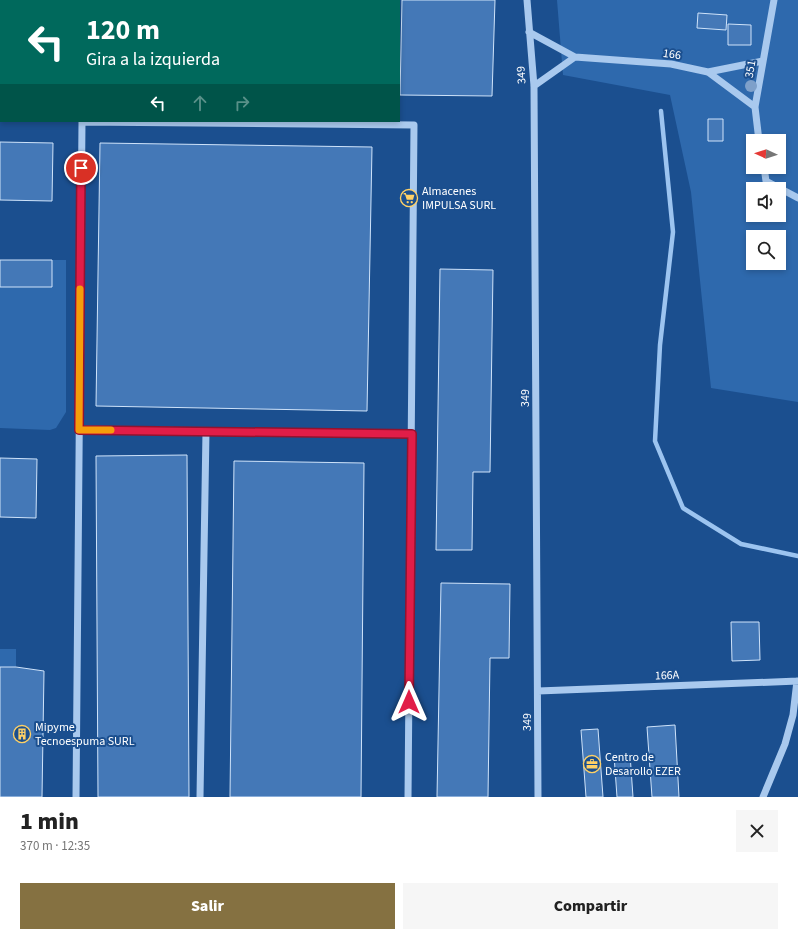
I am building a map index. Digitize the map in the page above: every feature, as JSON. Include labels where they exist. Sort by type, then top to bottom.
[{"type":"street","name":"349","points":[[527,0],[534,86],[538,797]]},
{"type":"street","name":"351","points":[[758,134],[755,107],[774,0]]},
{"type":"street","name":"166","points":[[529,32],[575,57],[671,64],[708,72],[755,107]]},
{"type":"street","points":[[534,86],[575,57]]},
{"type":"street","points":[[708,72],[762,61]]},
{"type":"street","points":[[76,797],[82,122]]},
{"type":"street","points":[[165,122],[414,125],[408,797]]},
{"type":"street","points":[[765,174],[766,181],[798,198]]},
{"type":"street","points":[[79,430],[412,434]]},
{"type":"street","points":[[200,797],[206,431]]},
{"type":"street","points":[[763,797],[785,744],[793,716],[798,681]]},
{"type":"street","name":"166A","points":[[538,692],[798,681]]},
{"type":"shaded area","points":[[557,0],[798,0],[798,402],[711,388],[691,192],[670,95],[563,75]]},
{"type":"shaded area","points":[[52,260],[66,260],[66,412],[56,428],[50,430],[0,428],[0,287],[52,287]]},
{"type":"shaded area","points":[[0,649],[16,649],[16,667],[0,667]]},
{"type":"building","points":[[402,0],[495,0],[492,96],[400,95]]},
{"type":"building","points":[[698,13],[727,15],[726,30],[697,28]]},
{"type":"building","points":[[728,24],[751,25],[751,45],[728,45]]},
{"type":"building","points":[[708,119],[723,119],[723,141],[708,141]]},
{"type":"building","points":[[0,142],[53,143],[52,201],[0,200]]},
{"type":"building","points":[[100,143],[372,147],[367,411],[96,406]]},
{"type":"building","points":[[0,260],[52,260],[52,287],[0,287]]},
{"type":"building","points":[[440,269],[493,270],[490,472],[473,472],[472,550],[436,550]]},
{"type":"building","points":[[187,455],[189,797],[98,797],[96,456]]},
{"type":"building","points":[[0,458],[37,459],[36,518],[0,517]]},
{"type":"building","points":[[234,461],[364,463],[361,797],[230,797]]},
{"type":"building","points":[[441,583],[510,584],[509,658],[490,658],[488,797],[437,797]]},
{"type":"building","points":[[731,622],[759,622],[760,660],[732,661]]},
{"type":"building","name":"Mipyme Tecnoespuma SURL","points":[[0,667],[16,667],[44,671],[42,797],[0,797]]},
{"type":"building","points":[[675,725],[679,797],[652,797],[647,727]]},
{"type":"building","name":"Centro de Desarollo EZER","points":[[598,729],[603,797],[586,797],[581,730]]},
{"type":"building","points":[[630,754],[633,797],[617,797],[614,755]]},
{"type":"waterway","points":[[661,111],[673,232],[660,345],[655,441],[683,508],[741,544],[798,556]]},
{"type":"slow traffic","points":[[80,289],[79,430],[111,430]]},
{"type":"place","name":"Almacenes IMPULSA SURL","points":[[409,198]]},
{"type":"place","name":"Mipyme Tecnoespuma SURL","points":[[22,734]]},
{"type":"place","name":"Centro de Desarollo EZER","points":[[592,764]]},
{"type":"route","points":[[81,168],[79,430],[412,434],[409,702]]}]
